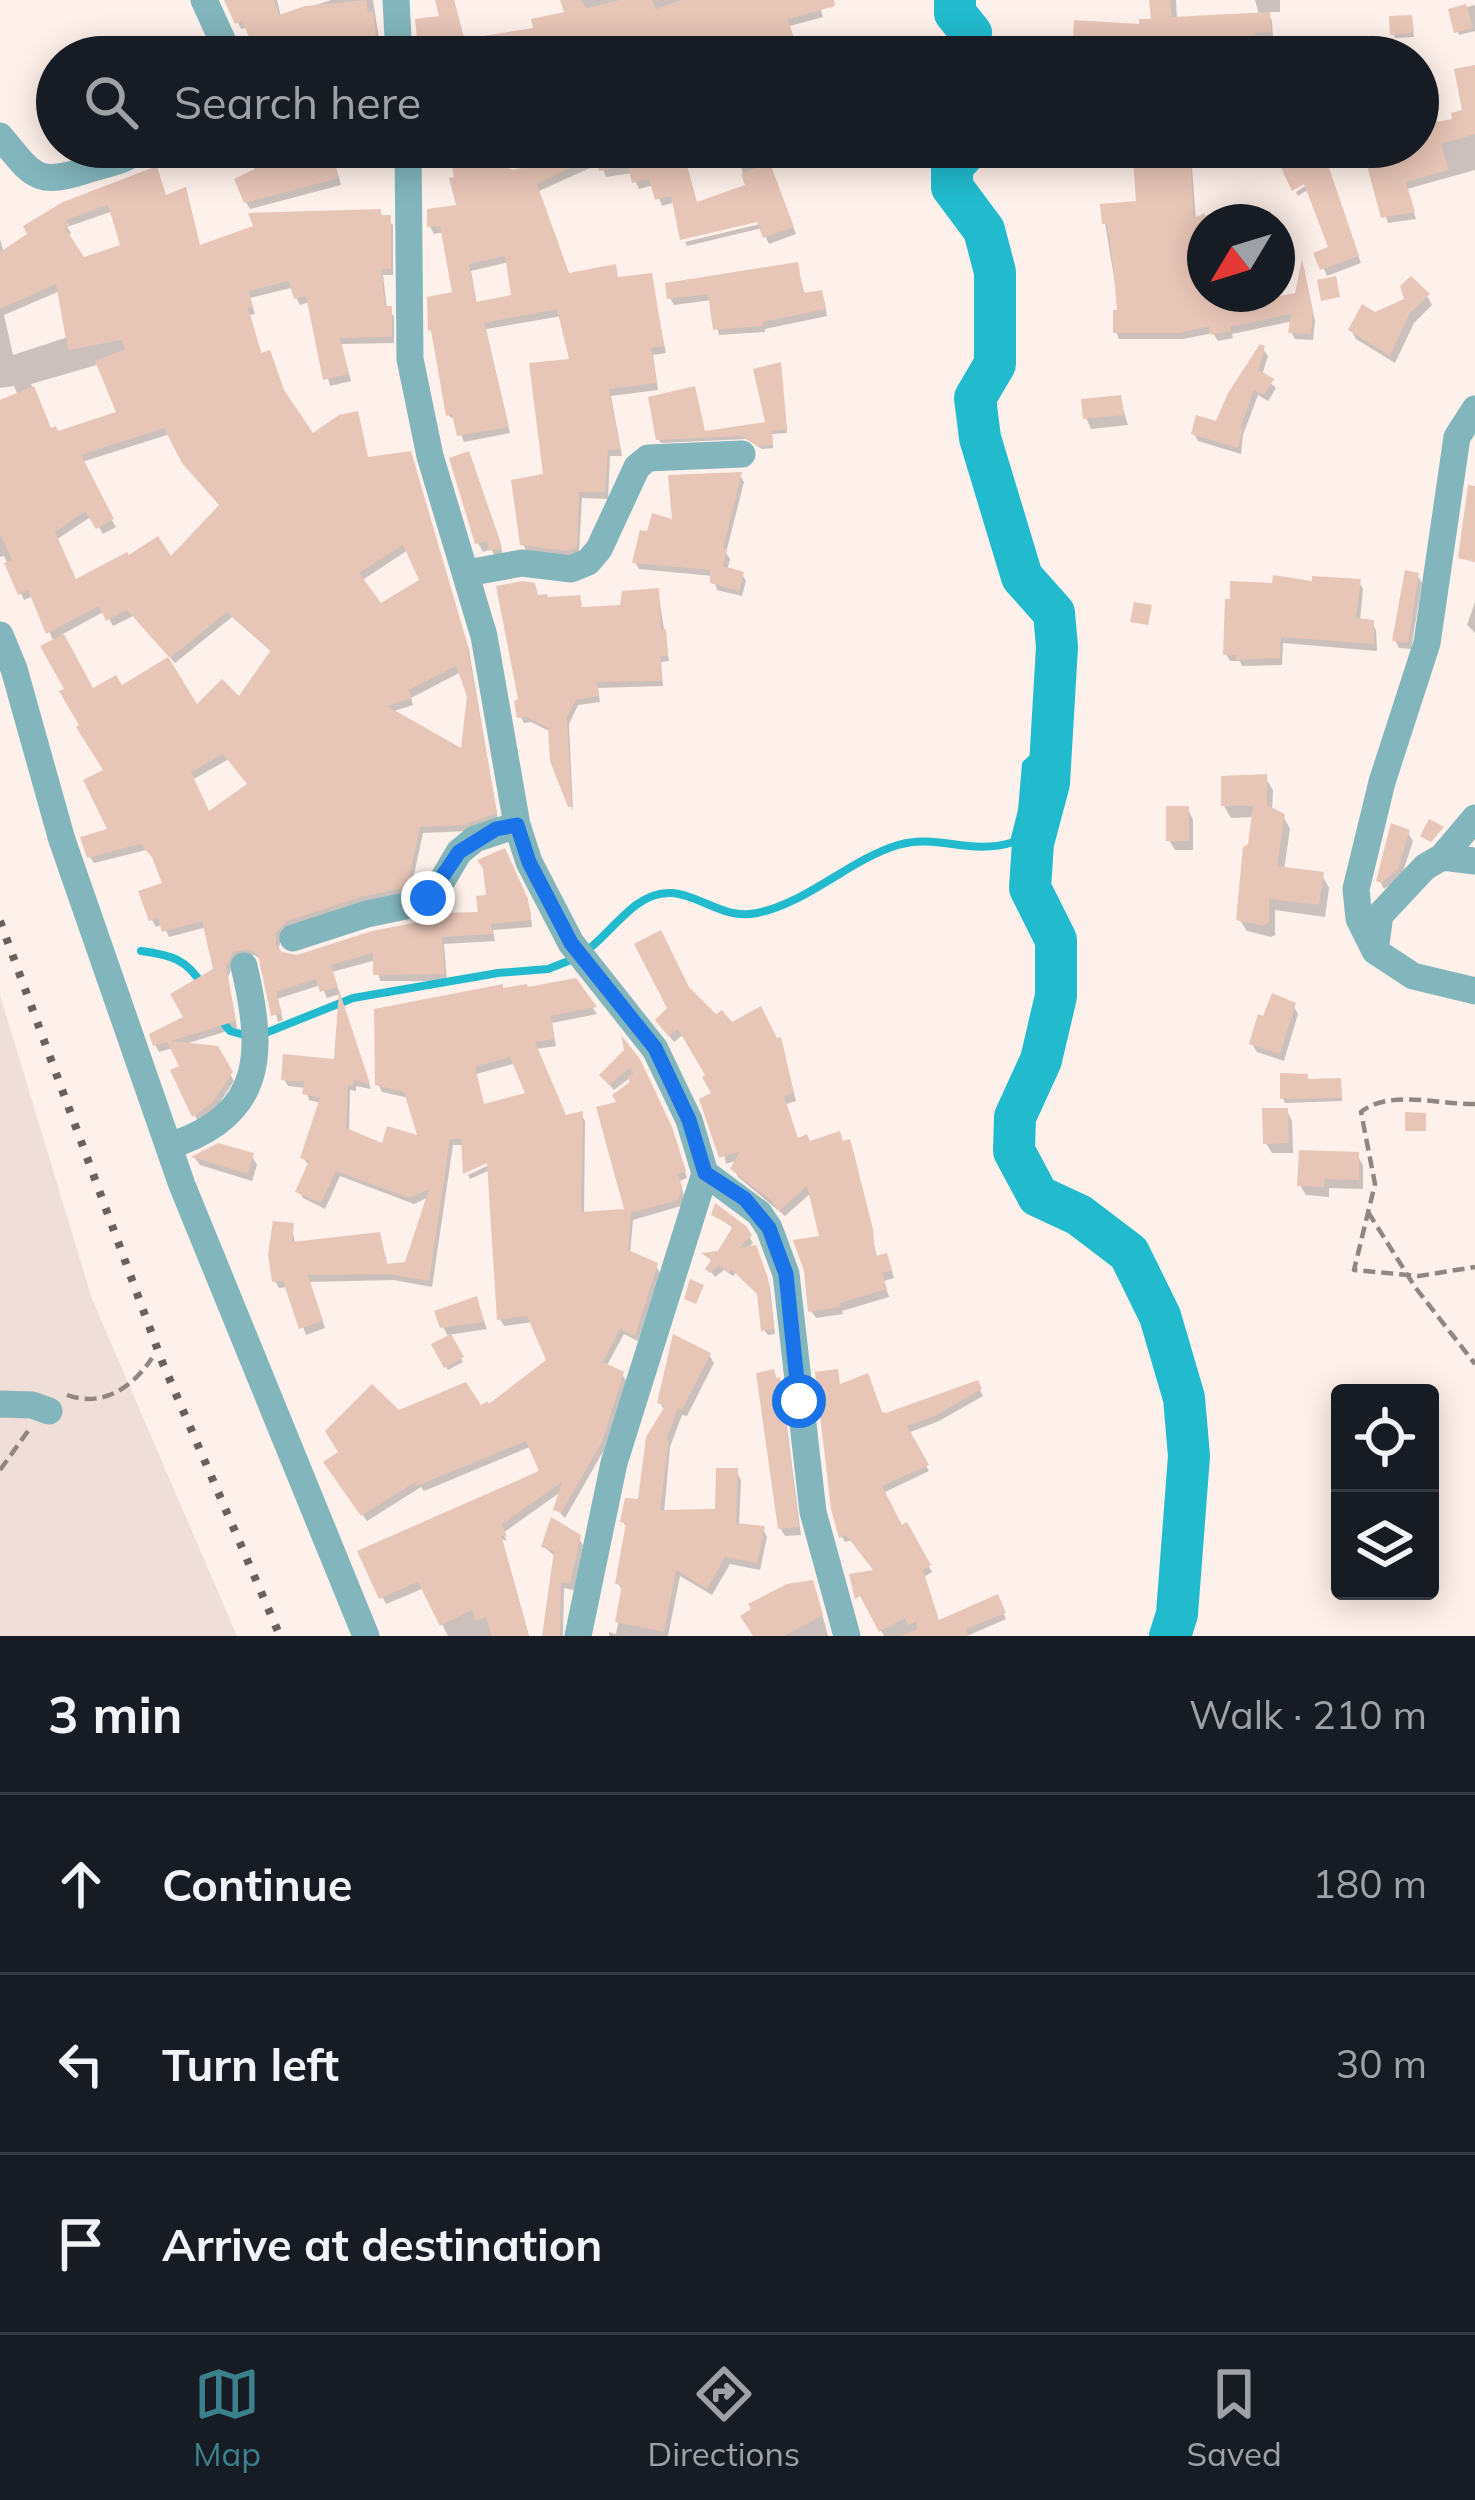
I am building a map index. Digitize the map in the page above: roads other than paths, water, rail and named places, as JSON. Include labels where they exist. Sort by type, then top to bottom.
[{"type":"street","points":[[204,0],[220,36]]},
{"type":"street","points":[[396,0],[398,36]]},
{"type":"street","points":[[0,136],[19,163],[44,178],[65,181],[96,168]]},
{"type":"street","points":[[408,168],[410,359],[430,456],[467,573],[497,698],[517,825],[529,862],[571,943],[655,1048],[689,1120],[705,1173],[614,1463],[578,1636]]},
{"type":"street","points":[[1475,409],[1457,437],[1426,643],[1382,782],[1356,889],[1359,919],[1375,951],[1413,976],[1475,992]]},
{"type":"street","points":[[467,573],[522,562],[571,569],[588,562],[599,549],[637,467],[648,458],[742,454]]},
{"type":"street","points":[[0,635],[62,840],[169,1146],[366,1636]]},
{"type":"street","points":[[1375,951],[1380,915],[1425,867],[1442,857],[1475,818]]},
{"type":"street","points":[[293,938],[420,903],[436,891],[459,852],[476,839],[517,825]]},
{"type":"street","points":[[1442,857],[1475,861]]},
{"type":"street","points":[[169,1146],[200,1136],[220,1122],[245,1092],[254,1072],[257,1020],[244,966]]},
{"type":"street","points":[[705,1173],[759,1213],[786,1274],[814,1512],[848,1636]]},
{"type":"street","points":[[0,1404],[40,1408]]},
{"type":"waterway","points":[[955,0],[955,13],[970,36]]},
{"type":"waterway","points":[[952,168],[952,187],[984,230],[995,272],[995,364],[975,398],[980,438],[1022,577],[1054,613],[1057,647],[1049,783],[1033,843],[1030,888],[1056,940],[1056,996],[1041,1060],[1015,1117],[1014,1151],[1038,1196],[1079,1215],[1129,1253],[1160,1316],[1184,1398],[1189,1456],[1177,1614],[1170,1636]]},
{"type":"waterway","points":[[589,949],[636,905],[653,896],[683,895],[725,911],[757,913],[794,900],[898,845],[927,841],[982,847],[1014,842],[1026,764],[1051,742]]},
{"type":"waterway","points":[[141,951],[177,960],[203,986]]},
{"type":"waterway","points":[[263,1034],[353,998],[548,969],[576,958]]},
{"type":"waterway","points":[[222,1021],[230,1031],[248,1036]]},
{"type":"railway","points":[[0,921],[163,1364],[280,1636]]}]
